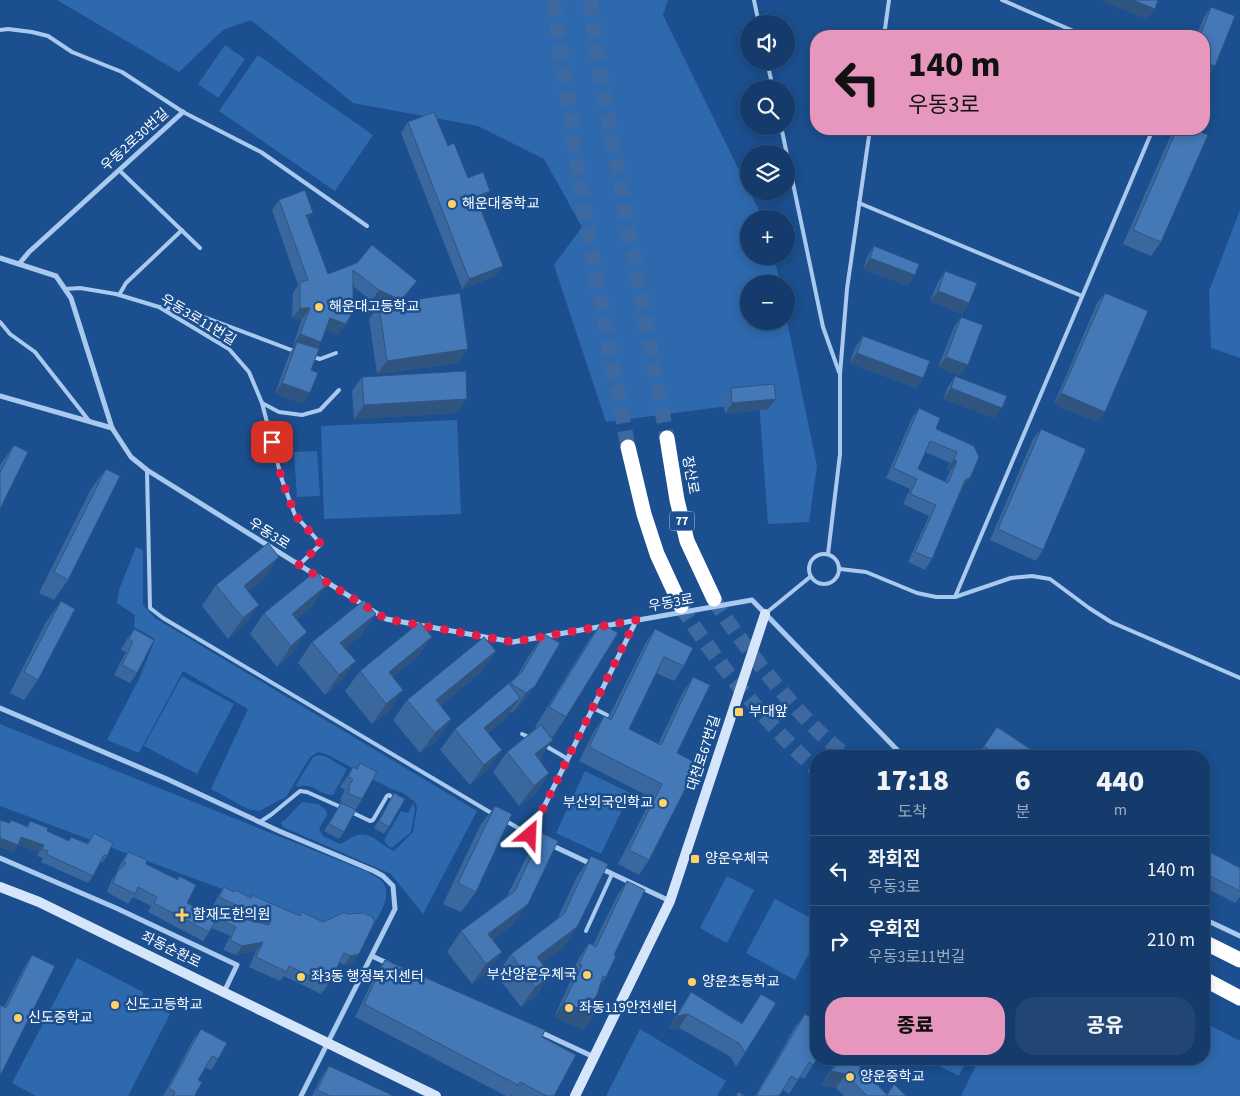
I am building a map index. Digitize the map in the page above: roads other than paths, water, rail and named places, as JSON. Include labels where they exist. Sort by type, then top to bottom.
[{"type":"highway","name":"장산로","points":[[667,438],[677,500],[687,541],[714,599]]},
{"type":"highway","name":"77","points":[[628,447],[656,554],[681,606]]},
{"type":"highway","points":[[1210,945],[1240,960]]},
{"type":"highway","points":[[1210,983],[1240,998]]},
{"type":"street","name":"우동2로30번길","points":[[20,264],[29,252],[183,112]]},
{"type":"street","points":[[0,258],[56,276],[71,298],[112,428]]},
{"type":"street","points":[[0,396],[112,428]]},
{"type":"street","name":"우동3로","points":[[112,428],[131,457],[147,470],[386,619],[513,642],[752,600],[765,614]]},
{"type":"street","points":[[765,614],[897,750]]},
{"type":"street","name":"대천로67번길","points":[[575,1096],[670,900],[765,614]]},
{"type":"street","points":[[636,620],[530,835],[670,900]]},
{"type":"street","points":[[0,708],[374,871],[383,876],[393,886],[394,909],[301,1096]]},
{"type":"street","points":[[0,858],[116,908],[237,965],[224,992]]},
{"type":"street","name":"좌동순환로","points":[[0,887],[39,902],[436,1096]]},
{"type":"street","points":[[1210,922],[1240,936]]},
{"type":"street","points":[[372,956],[398,968]]},
{"type":"street","points":[[532,1028],[594,1057]]},
{"type":"lane","points":[[754,0],[757,15]]},
{"type":"lane","points":[[885,30],[889,0]]},
{"type":"lane","points":[[1002,0],[1071,30]]},
{"type":"lane","name":"우동2로30번길","points":[[0,30],[16,30],[48,36],[72,52],[122,72],[183,112]]},
{"type":"lane","points":[[183,112],[261,152],[366,226]]},
{"type":"lane","points":[[783,135],[823,327],[840,374]]},
{"type":"lane","points":[[828,554],[840,454],[840,374],[847,289],[869,135]]},
{"type":"lane","points":[[955,597],[1150,135]]},
{"type":"lane","points":[[119,170],[200,248]]},
{"type":"lane","points":[[859,203],[1082,296]]},
{"type":"lane","points":[[119,295],[126,283],[182,230]]},
{"type":"lane","name":"우동3로11번길","points":[[65,289],[80,288],[119,295],[159,307],[229,349],[249,372],[262,403],[282,480],[295,515],[321,544],[299,565]]},
{"type":"lane","points":[[159,307],[188,311],[302,354]]},
{"type":"lane","points":[[0,322],[10,334],[35,352],[90,422]]},
{"type":"lane","points":[[311,356],[320,359],[336,353]]},
{"type":"lane","points":[[262,403],[279,412],[302,415],[320,410],[339,390]]},
{"type":"lane","points":[[147,470],[150,608],[171,623],[496,815]]},
{"type":"lane","points":[[828,554],[836,560],[840,569],[837,579],[828,584],[818,584],[810,577],[809,566],[814,558],[828,554]]},
{"type":"lane","points":[[840,569],[866,572],[917,593],[936,597],[955,597],[1011,578],[1032,576],[1050,579],[1111,622],[1240,678]]},
{"type":"lane","points":[[765,614],[810,577]]},
{"type":"lane","points":[[593,708],[607,715]]},
{"type":"lane","points":[[522,734],[568,759]]},
{"type":"lane","points":[[260,822],[300,791],[307,792],[370,821],[373,820],[387,796],[389,795],[399,801]]},
{"type":"lane","points":[[504,820],[530,835]]},
{"type":"lane","points":[[586,931],[612,874]]},
{"type":"tunnel","points":[[553,0],[585,216],[628,447]]},
{"type":"tunnel","points":[[590,0],[598,61],[667,438]]},
{"type":"tunnel","points":[[714,599],[724,616],[760,665],[812,725],[840,750]]},
{"type":"tunnel","points":[[681,606],[713,653],[749,699],[810,763]]},
{"type":"place","name":"해운대중학교","points":[[452,204]]},
{"type":"place","name":"해운대고등학교","points":[[319,307]]},
{"type":"place","name":"부대앞","points":[[739,712]]},
{"type":"place","name":"부산외국인학교","points":[[663,803]]},
{"type":"place","name":"양운우체국","points":[[695,859]]},
{"type":"place","name":"함재도한의원","points":[[182,915]]},
{"type":"place","name":"부산양운우체국","points":[[587,975]]},
{"type":"place","name":"좌3동 행정복지센터","points":[[301,977]]},
{"type":"place","name":"양운초등학교","points":[[692,982]]},
{"type":"place","name":"신도고등학교","points":[[115,1005]]},
{"type":"place","name":"좌동119안전센터","points":[[569,1008]]},
{"type":"place","name":"신도중학교","points":[[18,1018]]},
{"type":"place","name":"양운중학교","points":[[850,1077]]}]
